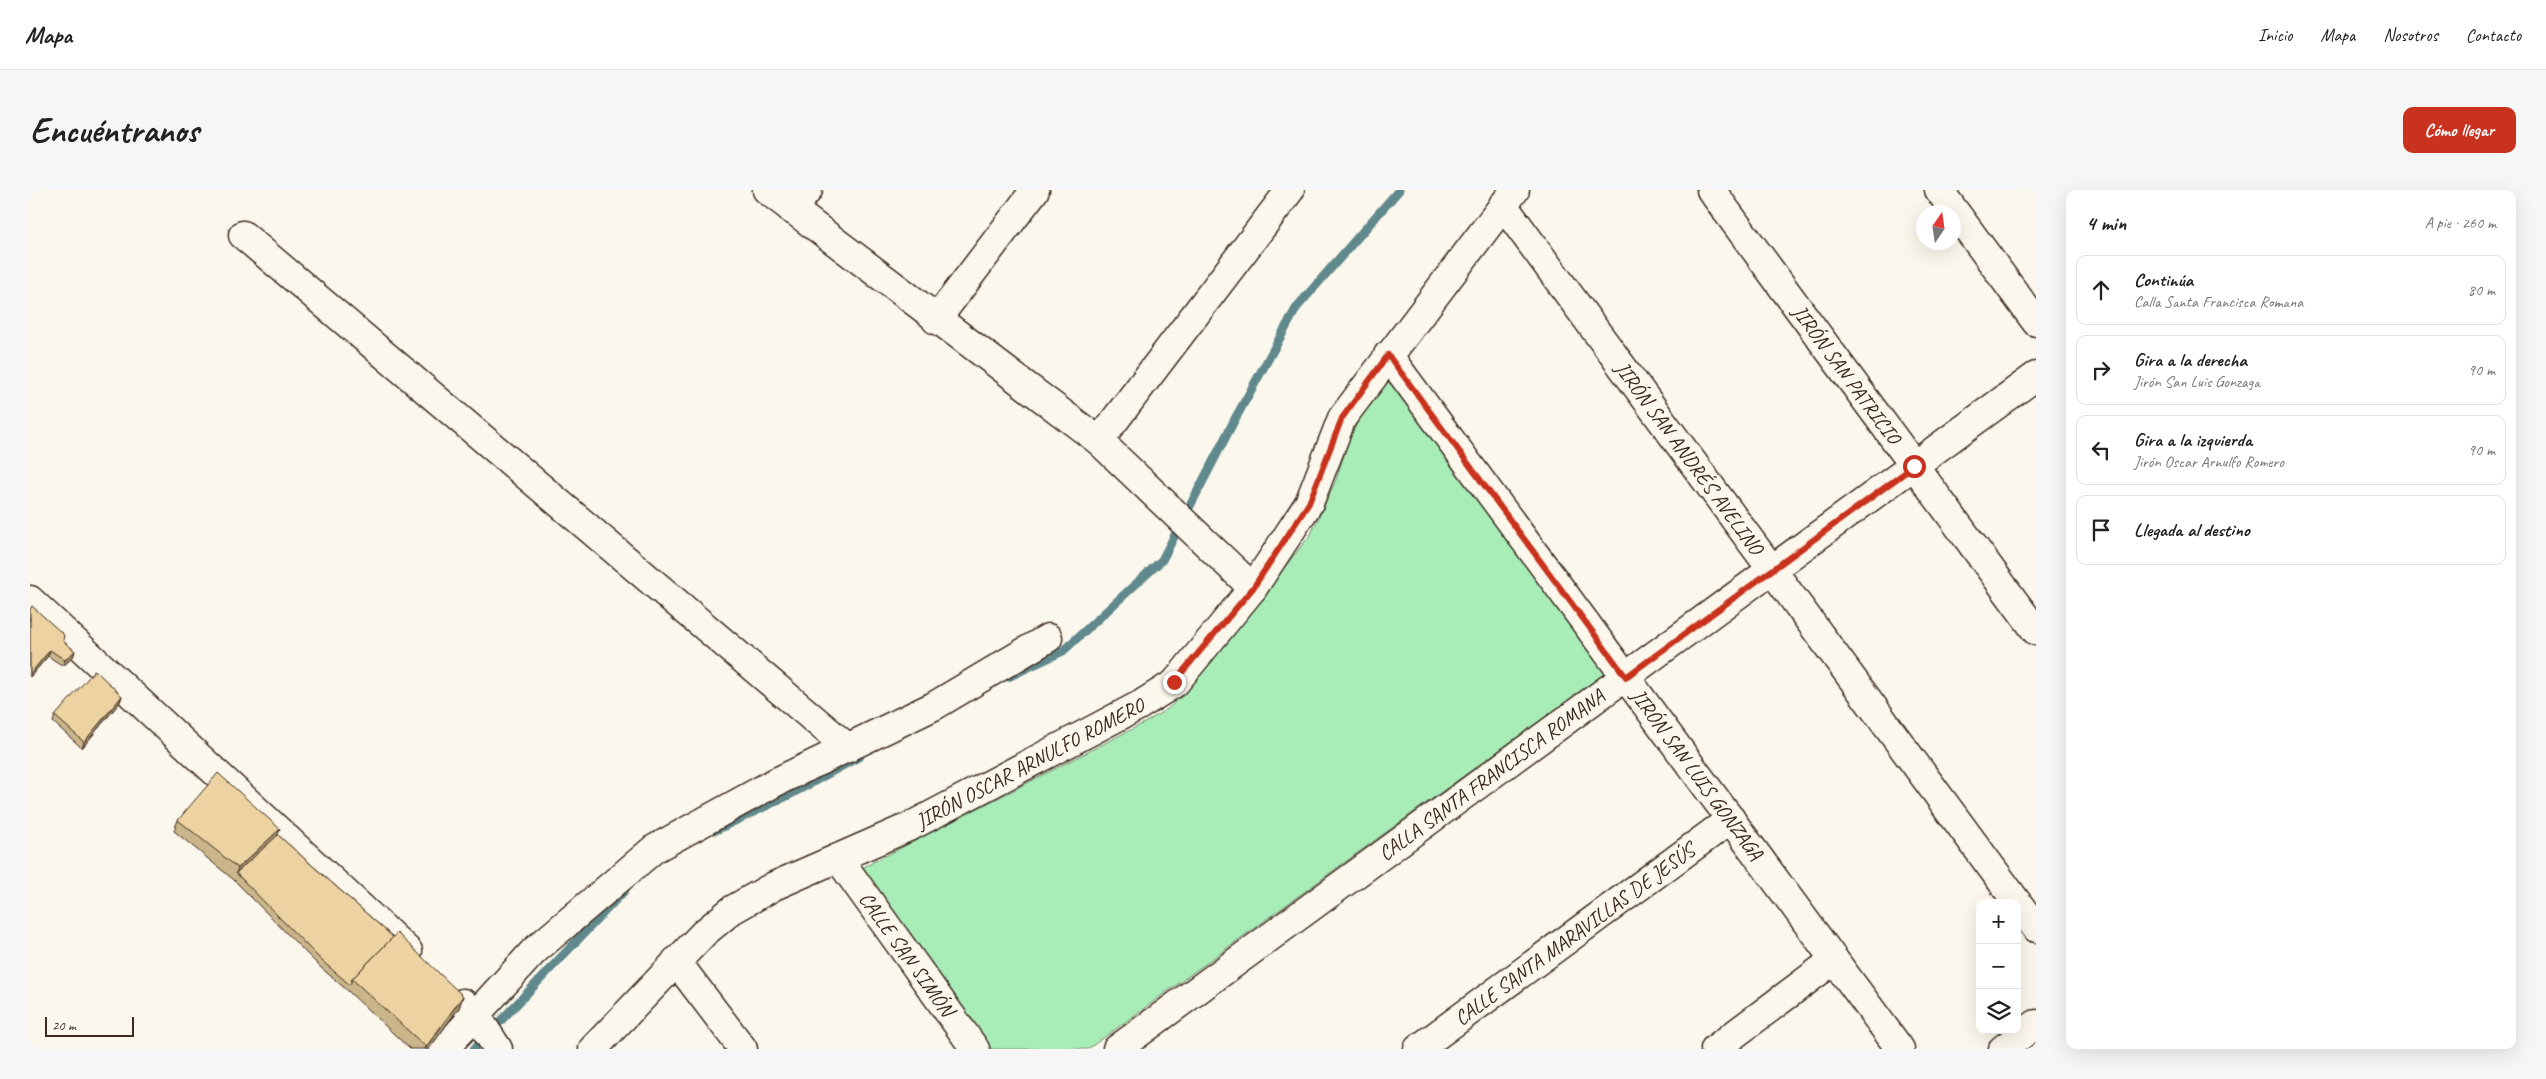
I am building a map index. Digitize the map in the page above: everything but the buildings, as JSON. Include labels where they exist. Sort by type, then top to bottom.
[{"type":"street","points":[[767,190],[800,200],[936,320],[1099,441],[1253,588]]},
{"type":"street","points":[[936,320],[1035,190]]},
{"type":"street","points":[[1099,441],[1290,190]]},
{"type":"street","name":"JIRÓN SAN PATRICIO","points":[[1711,190],[2036,630]]},
{"type":"street","points":[[1939,190],[2036,322]]},
{"type":"street","name":"JIRÓN OSCAR ARNULFO ROMERO","points":[[593,1049],[717,920],[732,910],[774,886],[911,826],[1140,705],[1174,682],[1253,588],[1309,503],[1342,418],[1509,197]]},
{"type":"street","name":"JIRÓN SAN ANDRÉS AVELINO","points":[[1509,197],[1771,570],[2036,928]]},
{"type":"street","points":[[243,235],[848,748]]},
{"type":"street","name":"JIRÓN SAN LUIS GONZAGA","points":[[1388,355],[1900,1049]]},
{"type":"street","name":"CALLA SANTA FRANCISCA ROMANA","points":[[1117,1049],[2036,376]]},
{"type":"street","points":[[30,600],[425,967]]},
{"type":"street","points":[[444,1049],[534,951],[654,849],[774,783],[934,706],[1048,638]]},
{"type":"street","name":"CALLE SANTA MARAVILLAS DE JESÚS","points":[[1418,1049],[1731,819]]},
{"type":"street","name":"CALLE SAN SIMÓN","points":[[838,858],[975,1049]]},
{"type":"street","points":[[1715,1049],[1834,960]]},
{"type":"street","points":[[676,961],[743,1049]]},
{"type":"street","points":[[447,988],[476,1015],[498,1049]]},
{"type":"street","points":[[2003,1049],[2036,1024]]},
{"type":"green space","points":[[1390,378],[1608,671],[1088,1049],[992,1049],[860,869],[1146,722],[1169,708],[1191,685],[1311,534],[1336,480],[1350,436],[1364,411]]},
{"type":"waterway","points":[[1008,677],[1063,651],[1162,560],[1235,419],[1297,307],[1399,190]]},
{"type":"waterway","points":[[716,830],[789,795],[860,756]]},
{"type":"waterway","points":[[474,1049],[625,890]]},
{"type":"route","points":[[1174,682],[1253,588],[1309,503],[1342,418],[1388,355],[1626,677],[1914,466]]}]
